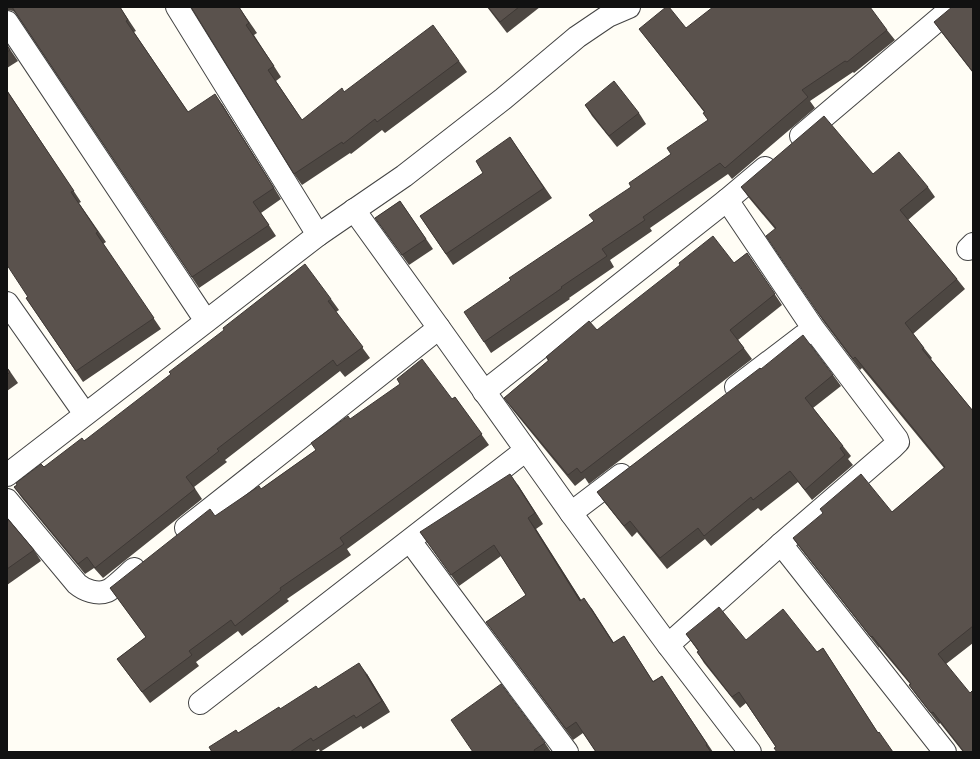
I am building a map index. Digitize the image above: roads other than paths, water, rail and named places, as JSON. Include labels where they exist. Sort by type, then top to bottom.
[{"type":"street","points":[[177,7],[318,235]]},
{"type":"street","points":[[7,475],[318,235],[404,176],[503,99],[577,37],[608,16],[629,7]]},
{"type":"street","points":[[484,392],[727,200],[953,7]]},
{"type":"street","points":[[7,22],[206,321]]},
{"type":"street","points":[[668,645],[898,442],[813,328],[727,200]]},
{"type":"street","points":[[354,210],[571,513],[668,645],[750,752]]},
{"type":"street","points":[[7,303],[85,414]]},
{"type":"street","points":[[168,542],[439,328]]},
{"type":"street","points":[[720,400],[813,328]]},
{"type":"street","points":[[200,703],[526,450]]},
{"type":"street","points":[[571,513],[639,461]]},
{"type":"street","points":[[7,500],[77,584],[82,588],[95,592],[107,591],[150,557]]},
{"type":"street","points":[[410,541],[567,752]]},
{"type":"street","points":[[781,544],[945,752]]}]
